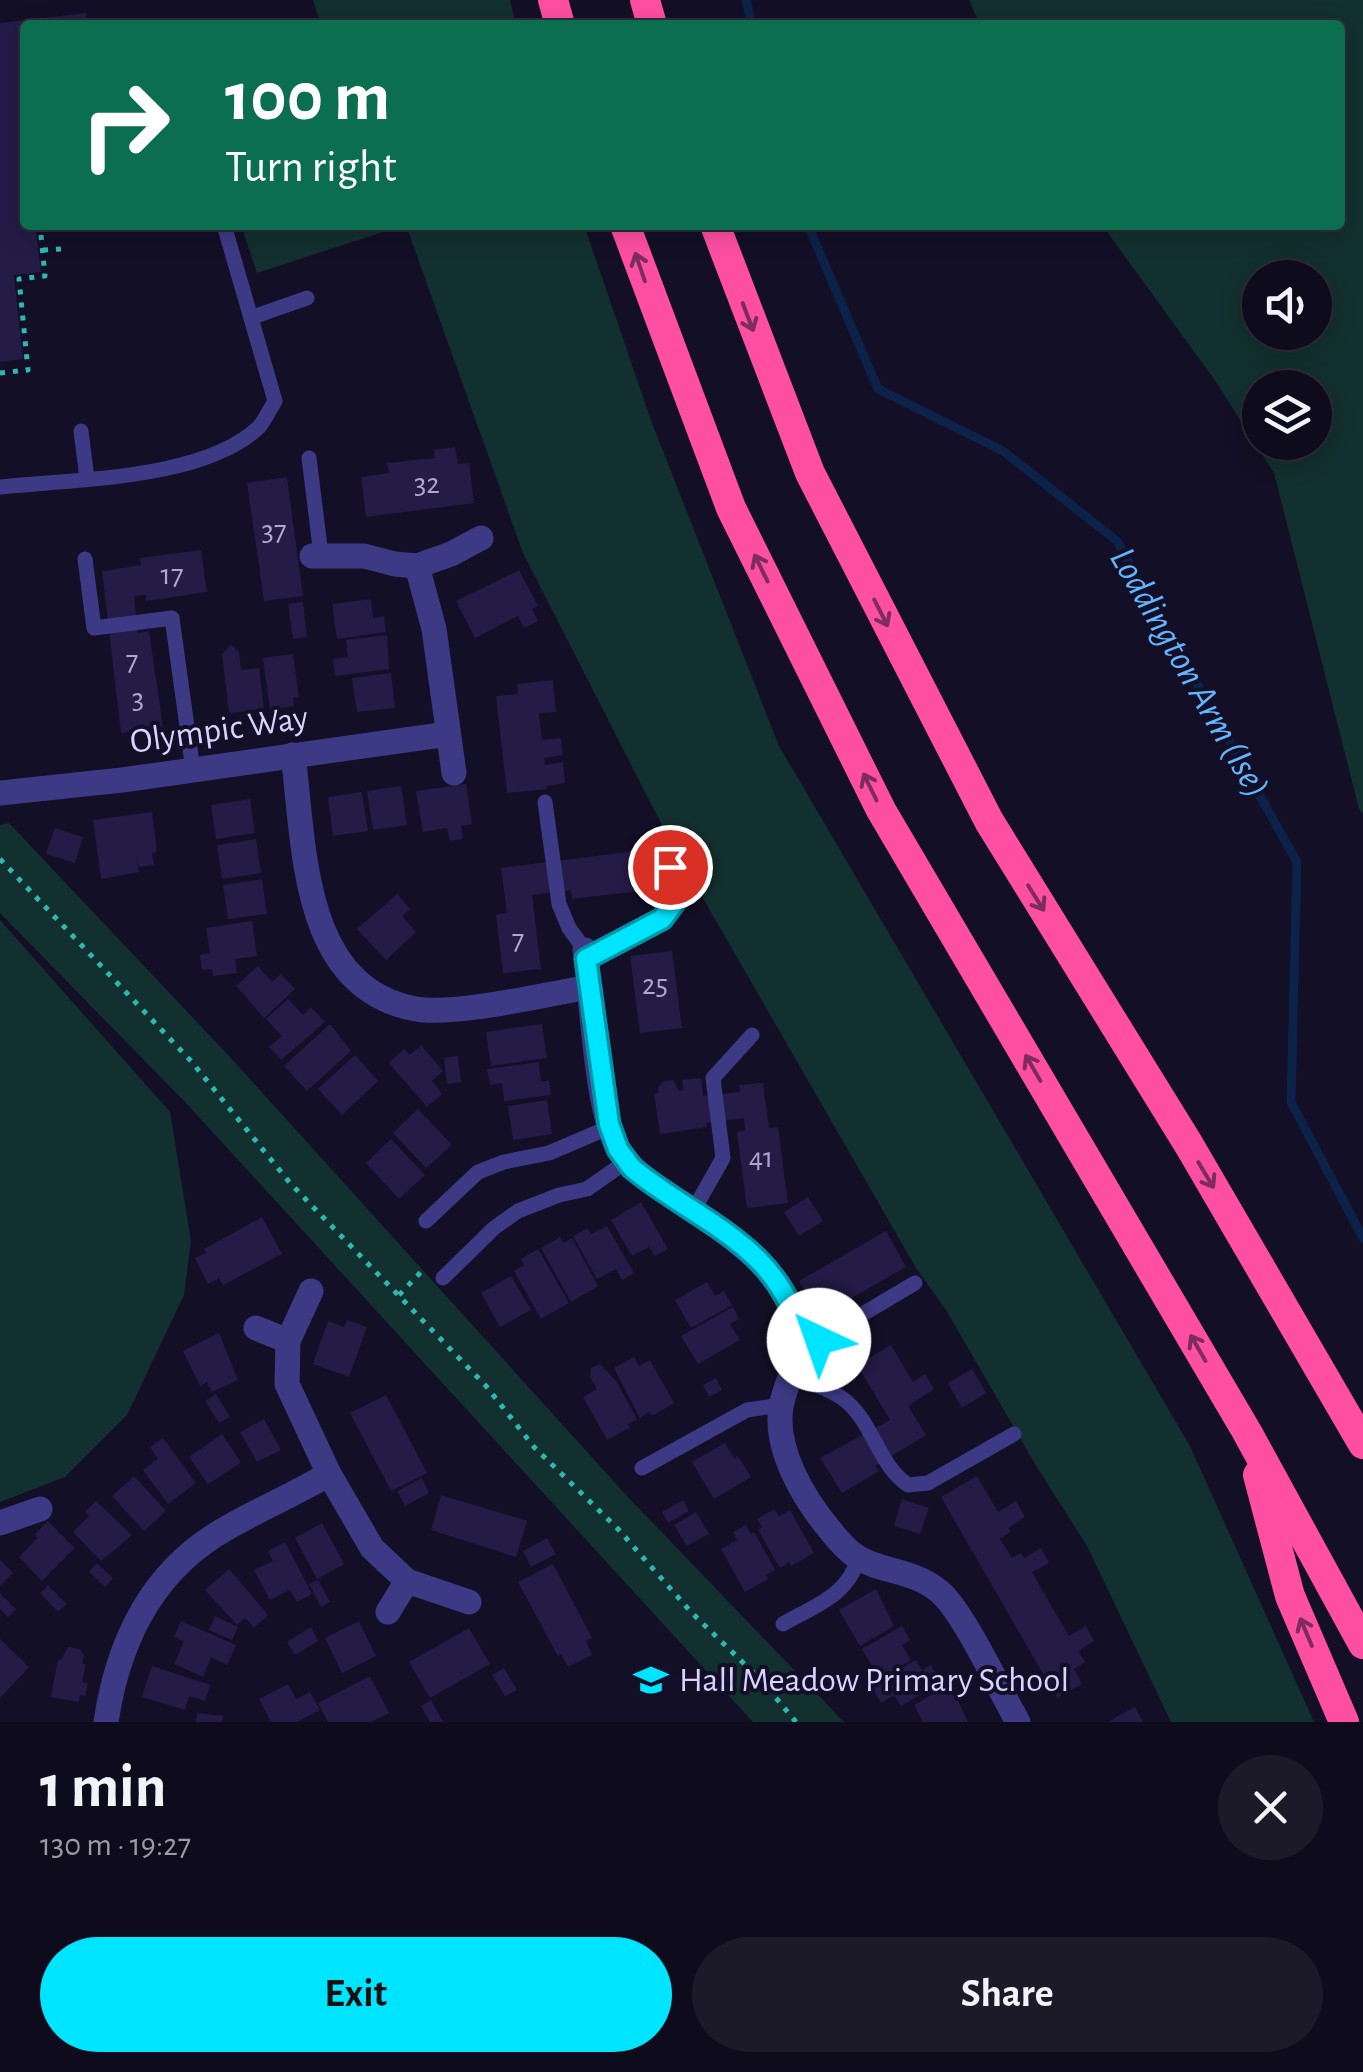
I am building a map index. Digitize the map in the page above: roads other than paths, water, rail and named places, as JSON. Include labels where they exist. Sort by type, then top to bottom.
[{"type":"highway","points":[[627,230],[731,508],[881,810],[1247,1432],[1363,1644]]},
{"type":"highway","points":[[717,230],[810,473],[988,821],[1189,1145],[1363,1444]]},
{"type":"highway","points":[[1247,1432],[1290,1596],[1344,1722]]},
{"type":"street","points":[[316,556],[364,556],[416,566],[481,538]]},
{"type":"street","points":[[416,566],[434,629],[454,773]]},
{"type":"street","name":"Olympic Way","points":[[0,792],[448,734]]},
{"type":"street","points":[[293,755],[317,916],[328,946],[354,979],[385,1000],[418,1009],[452,1009],[590,987]]},
{"type":"street","points":[[586,954],[610,1126],[618,1149],[649,1182],[758,1256],[796,1318],[801,1338],[781,1405],[780,1428],[785,1451],[807,1496],[830,1531],[858,1558],[905,1572],[941,1593],[1018,1722]]},
{"type":"street","points":[[311,1292],[288,1341],[287,1384],[328,1474],[372,1548],[406,1581],[469,1602]]},
{"type":"street","points":[[256,1328],[288,1341]]},
{"type":"street","points":[[106,1722],[124,1646],[138,1616],[169,1573],[224,1529],[328,1474]]},
{"type":"street","points":[[0,1523],[40,1509]]},
{"type":"street","points":[[388,1612],[406,1581]]},
{"type":"lane","points":[[0,486],[174,468],[206,458],[260,426],[275,401],[226,230]]},
{"type":"lane","points":[[253,318],[307,298]]},
{"type":"lane","points":[[81,431],[87,478]]},
{"type":"lane","points":[[309,458],[316,556]]},
{"type":"lane","points":[[86,559],[94,628],[172,618],[193,770]]},
{"type":"lane","points":[[545,802],[559,904],[586,954],[662,919],[674,903],[670,867]]},
{"type":"lane","points":[[693,1211],[723,1158],[713,1078],[752,1035]]},
{"type":"lane","points":[[426,1222],[478,1172],[548,1153],[610,1126]]},
{"type":"lane","points":[[443,1278],[494,1228],[518,1212],[558,1195],[587,1189],[627,1162]]},
{"type":"lane","points":[[801,1338],[819,1340],[915,1284]]},
{"type":"lane","points":[[792,1375],[842,1398],[857,1413],[892,1474],[908,1486],[928,1483],[1014,1434]]},
{"type":"lane","points":[[642,1468],[746,1410],[781,1405]]},
{"type":"lane","points":[[783,1624],[842,1590],[853,1578],[858,1558]]},
{"type":"waterway","name":"Loddington Arm (Ise)","points":[[746,0],[751,20]]},
{"type":"waterway","name":"Loddington Arm (Ise)","points":[[810,230],[878,389],[1003,451],[1117,541],[1297,862],[1291,1102],[1363,1238]]},
{"type":"place","name":"Hall Meadow Primary School","points":[[651,1680]]}]
